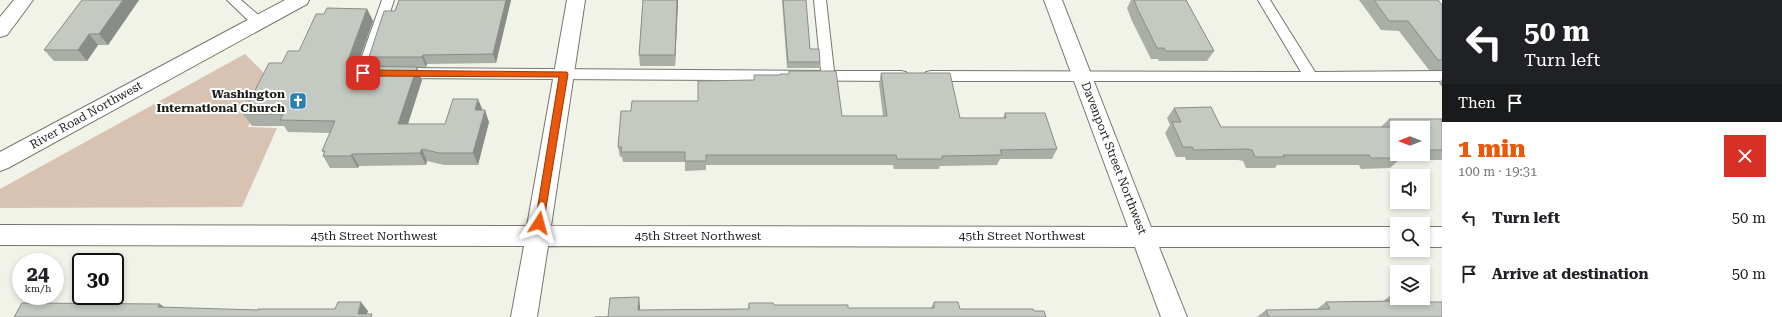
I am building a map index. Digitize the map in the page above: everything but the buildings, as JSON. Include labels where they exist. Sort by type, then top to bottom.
[{"type":"street","points":[[0,30],[24,0]]},
{"type":"street","name":"River Road Northwest","points":[[0,162],[300,0]]},
{"type":"street","points":[[524,317],[576,0]]},
{"type":"street","name":"Davenport Street Northwest","points":[[1053,0],[1174,317]]},
{"type":"street","name":"45th Street Northwest","points":[[0,234],[1390,237]]},
{"type":"street","points":[[1430,237],[1442,237]]},
{"type":"lane","points":[[233,0],[258,22]]},
{"type":"lane","points":[[388,0],[363,73],[918,76],[1442,76]]},
{"type":"lane","points":[[820,0],[828,75]]},
{"type":"lane","points":[[1264,0],[1311,77]]},
{"type":"shaded area","points":[[245,54],[270,79],[248,127],[277,128],[242,207],[0,208],[0,189]]},
{"type":"place","name":"Washington International Church","points":[[298,101]]},
{"type":"route","points":[[363,73],[564,74],[539,223]]}]
